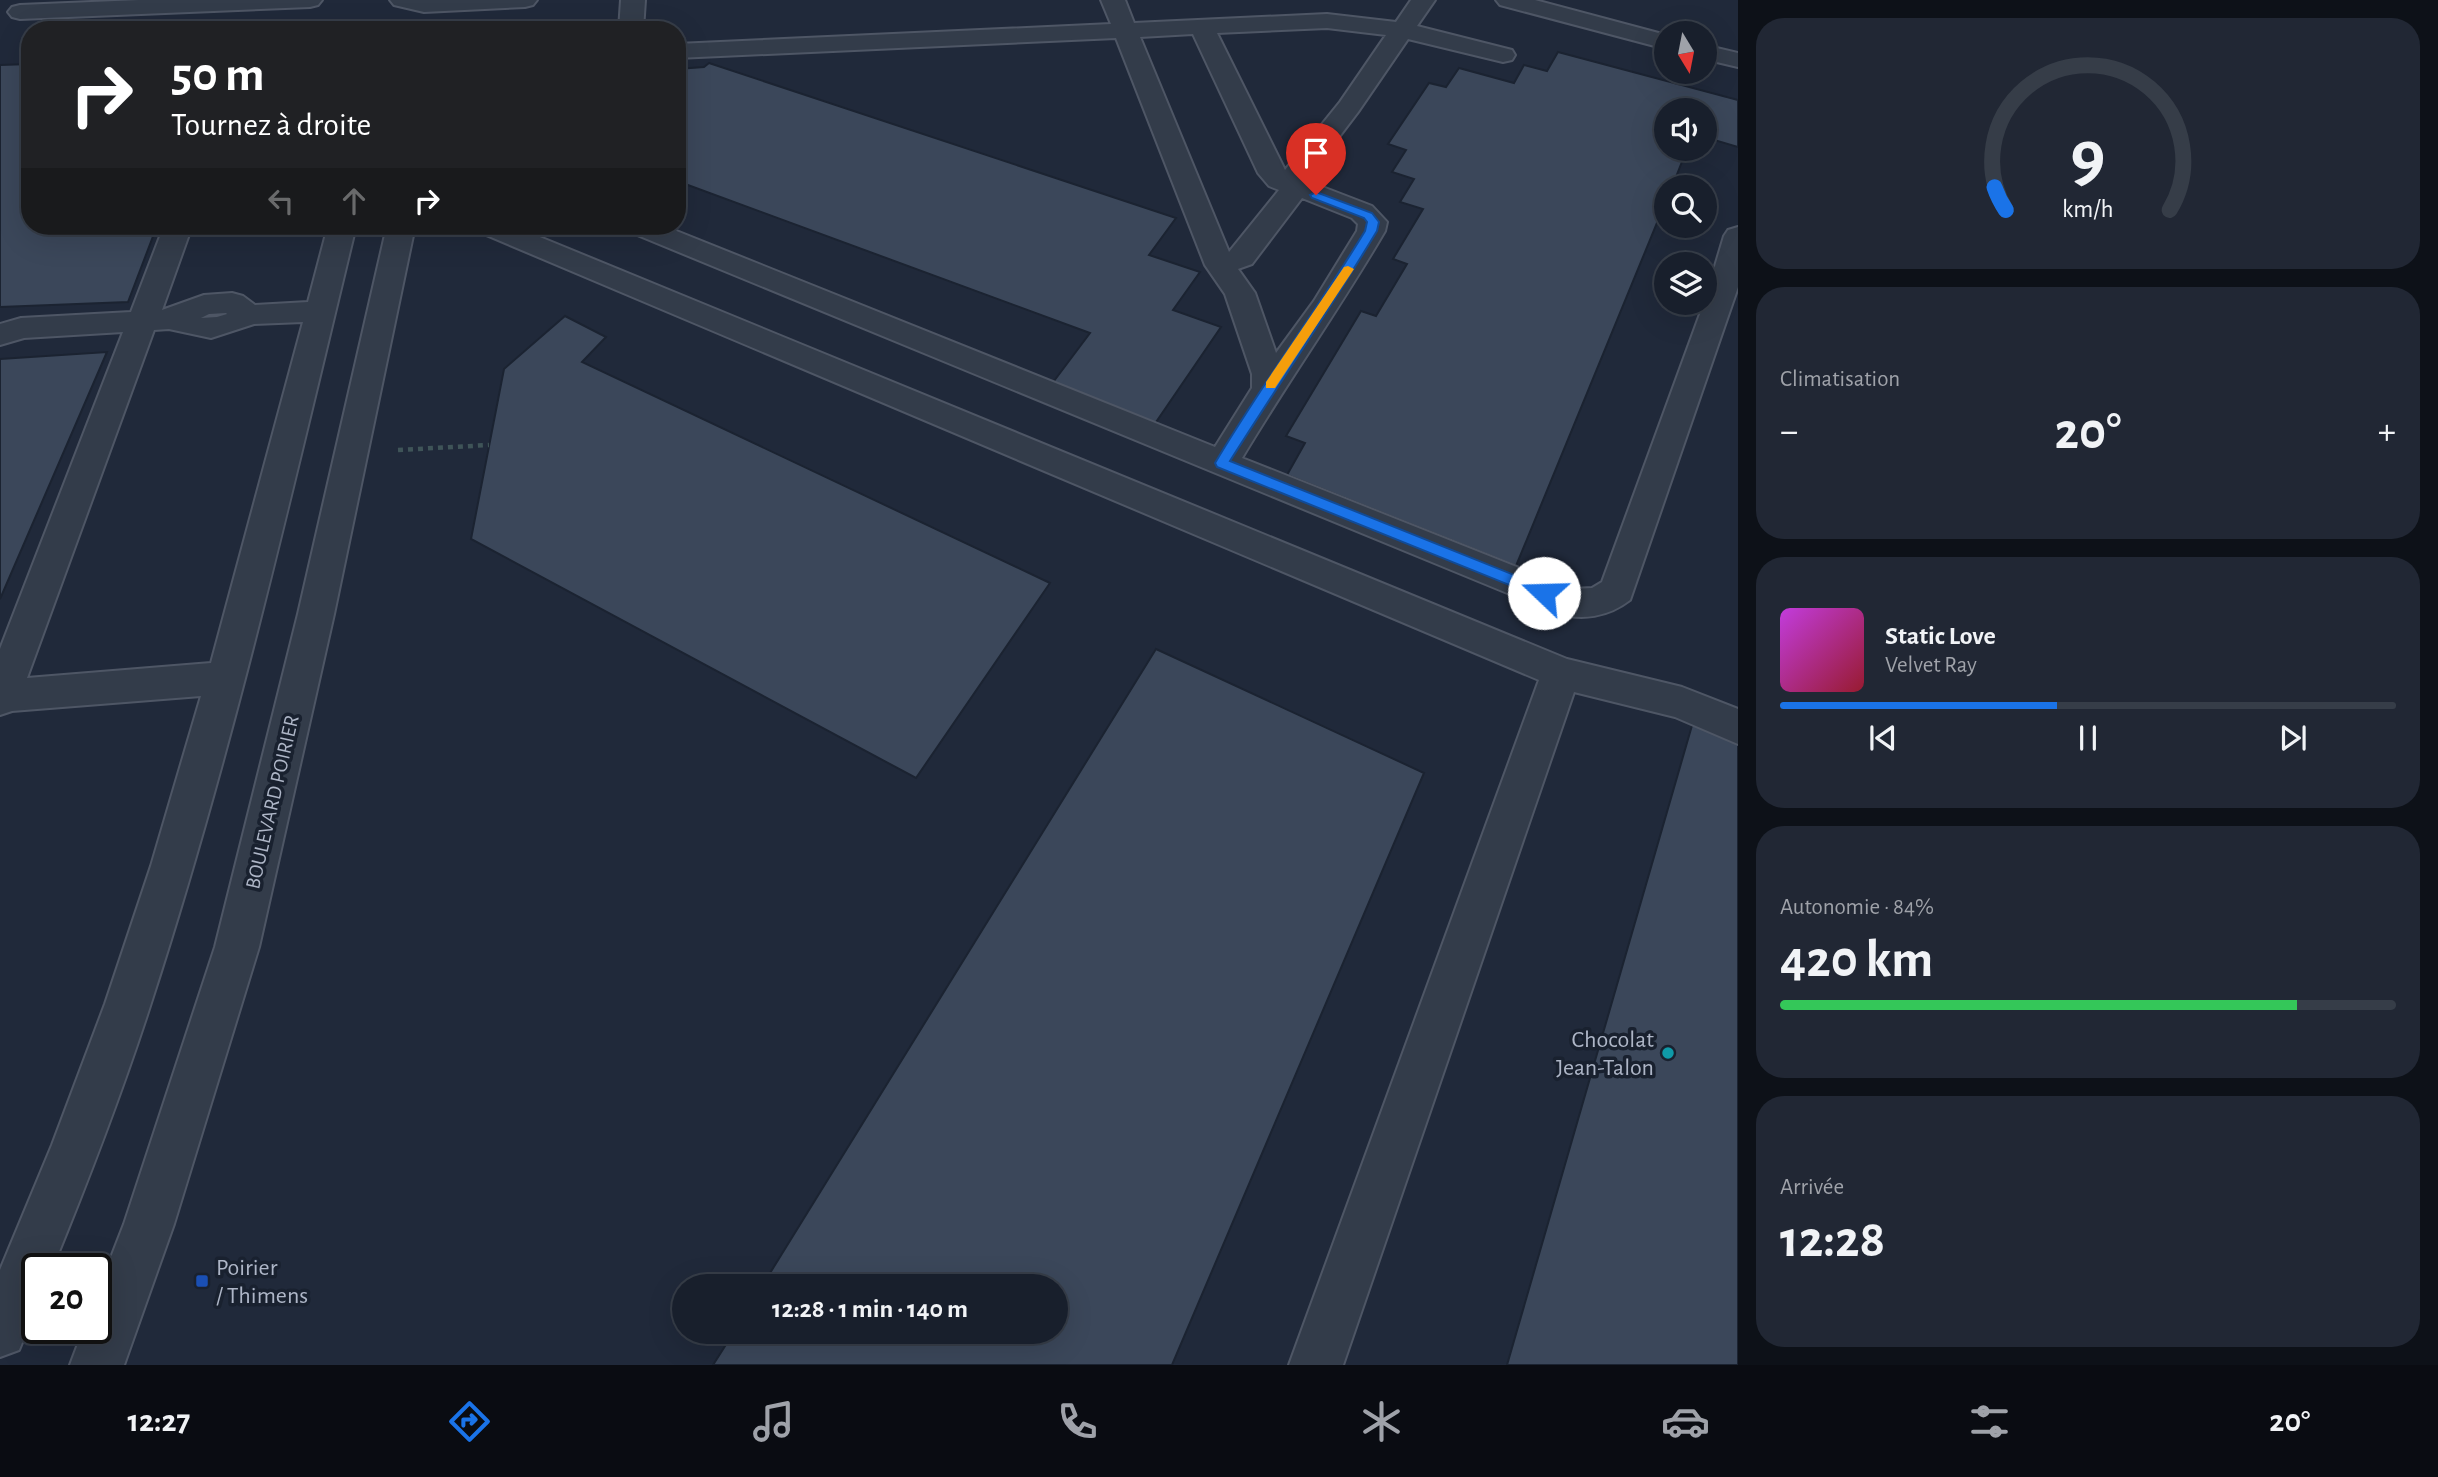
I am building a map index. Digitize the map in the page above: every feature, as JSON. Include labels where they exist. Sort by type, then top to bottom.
[{"type":"street","points":[[20,12],[310,0]]},
{"type":"street","points":[[418,11],[525,0]]},
{"type":"street","points":[[631,21],[632,0]]},
{"type":"street","points":[[1112,0],[1220,265],[1240,293],[1268,374],[1268,388]]},
{"type":"street","points":[[1220,265],[1242,258],[1293,191],[1293,178],[1349,107],[1423,0]]},
{"type":"street","points":[[1508,0],[1654,38]]},
{"type":"street","points":[[686,51],[1327,21],[1402,30],[1503,55]]},
{"type":"street","points":[[1202,27],[1272,173],[1293,187],[1362,212],[1373,222],[1371,231],[1326,306],[1268,388],[1222,463]]},
{"type":"street","points":[[1717,55],[1738,60]]},
{"type":"street","points":[[176,235],[157,320],[0,697],[224,678]]},
{"type":"street","points":[[0,1331],[61,1187],[138,972],[175,855],[340,235]]},
{"type":"street","name":"BOULEVARD POIRIER","points":[[97,1365],[149,1224],[237,947],[314,626],[399,235]]},
{"type":"street","points":[[511,235],[1562,673],[1682,703],[1738,727]]},
{"type":"street","points":[[662,235],[1569,603],[1583,604],[1604,601],[1616,590],[1631,555],[1738,236]]},
{"type":"street","points":[[7,328],[157,320],[197,330],[224,328],[249,315],[320,311]]},
{"type":"street","points":[[1317,1365],[1562,673]]},
{"type":"path","points":[[398,450],[489,445]]},
{"type":"building","points":[[1558,52],[1654,78],[1654,84],[1678,84],[1738,100],[1738,147],[1717,141],[1717,98],[1654,98],[1654,161],[1682,161],[1677,175],[1654,175],[1654,230],[1516,566],[1287,475],[1305,443],[1286,436],[1361,311],[1376,316],[1407,264],[1393,259],[1423,209],[1400,202],[1414,179],[1392,172],[1406,150],[1388,144],[1429,83],[1446,87],[1459,68],[1514,83],[1524,65],[1547,71]]},
{"type":"building","points":[[709,63],[1176,218],[1149,255],[1200,272],[1173,310],[1221,327],[1154,425],[1051,385],[1090,333],[686,184],[686,68],[704,67]]},
{"type":"building","points":[[21,64],[21,235],[154,235],[128,302],[0,307],[0,65]]},
{"type":"building","points":[[565,316],[606,337],[582,362],[1050,583],[916,778],[471,539],[504,369]]},
{"type":"building","points":[[107,352],[0,599],[0,359]]},
{"type":"building","points":[[1156,649],[1424,773],[1172,1365],[713,1365],[726,1344],[1068,1344],[1068,1274],[769,1274]]},
{"type":"building","name":"Chocolat Jean-Talon","points":[[1693,722],[1738,741],[1738,1365],[1507,1365]]},
{"type":"slow traffic","points":[[1271,385],[1326,306],[1348,269]]},
{"type":"place","name":"Chocolat Jean-Talon","points":[[1668,1053]]},
{"type":"place","name":"Poirier / Thimens","points":[[202,1281]]},
{"type":"route","points":[[1316,195],[1362,212],[1373,222],[1371,231],[1326,306],[1268,388],[1222,463],[1544,593]]}]
